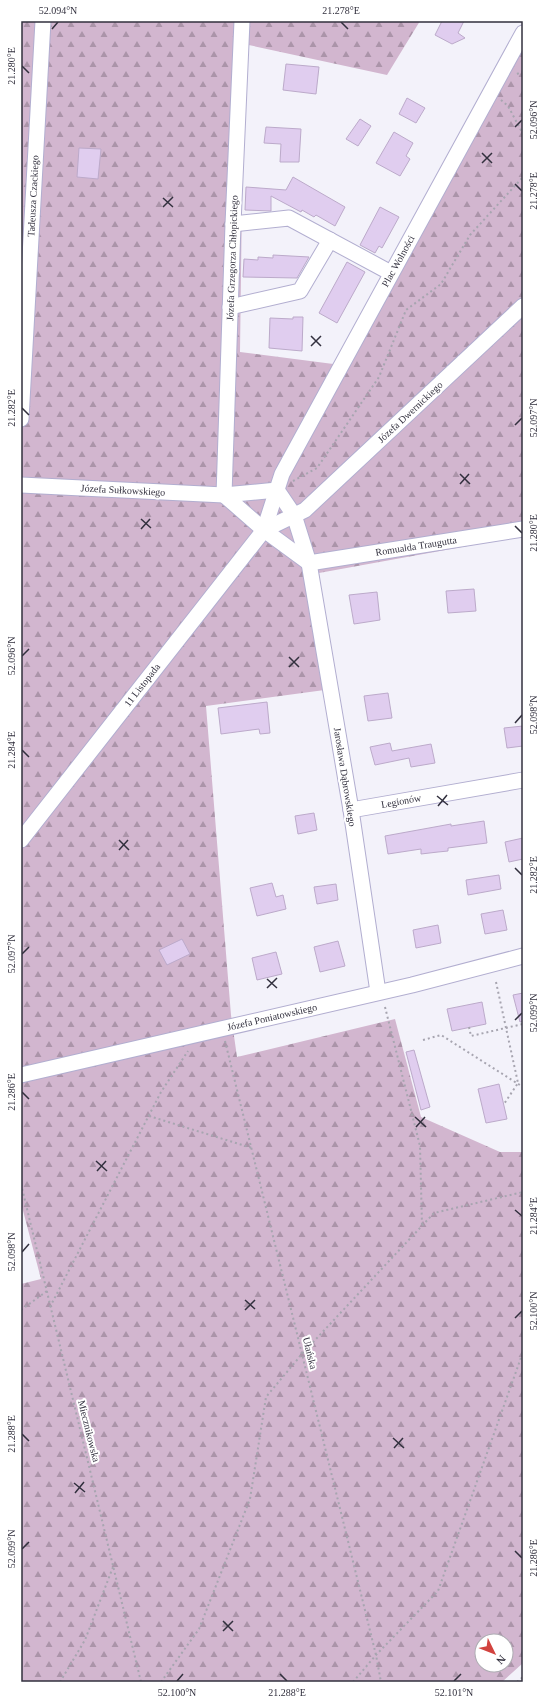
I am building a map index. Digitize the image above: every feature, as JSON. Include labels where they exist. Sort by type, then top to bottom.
[{"type":"street","name":"Tadeusza Czackiego","points":[[21,419],[43,21]]},
{"type":"street","name":"Józefa Grzegorza Chłopickiego","points":[[224,496],[233,224],[242,21]]},
{"type":"street","name":"Plac Wolności","points":[[264,530],[282,474],[523,33]]},
{"type":"street","points":[[233,224],[289,218],[391,273]]},
{"type":"street","points":[[230,307],[300,291],[330,240]]},
{"type":"street","name":"Józefa Dwernickiego","points":[[264,530],[305,510],[523,306]]},
{"type":"street","name":"Józefa Sułkowskiego","points":[[21,485],[224,496],[277,490]]},
{"type":"street","points":[[277,490],[294,515]]},
{"type":"street","points":[[224,496],[264,530],[309,563]]},
{"type":"street","name":"Jarosława Dąbrowskiego","points":[[294,515],[309,563],[350,810],[378,992]]},
{"type":"street","name":"Romualda Traugutta","points":[[309,563],[523,529]]},
{"type":"street","name":"11 Listopada","points":[[21,840],[264,530]]},
{"type":"street","name":"Legionów","points":[[350,810],[523,780]]},
{"type":"street","name":"Józefa Poniatowskiego","points":[[21,1075],[378,992],[523,956]]},
{"type":"path","points":[[492,92],[508,106],[523,134]]},
{"type":"path","points":[[277,490],[317,468],[379,377],[406,310],[441,284],[470,235],[523,177]]},
{"type":"path","points":[[496,982],[518,1083],[504,1104]]},
{"type":"path","points":[[385,1007],[420,1146],[422,1225]]},
{"type":"path","points":[[469,1028],[471,1036],[523,1024]]},
{"type":"path","name":"Ułańska","points":[[222,1028],[376,1655],[381,1682]]},
{"type":"path","points":[[423,1040],[441,1035],[523,1087]]},
{"type":"path","points":[[50,1307],[161,1092],[188,1051]]},
{"type":"path","points":[[149,1116],[252,1148]]},
{"type":"path","name":"Miecznikowska","points":[[21,1184],[141,1682]]},
{"type":"path","points":[[160,1682],[199,1629],[250,1500],[266,1397],[302,1354],[434,1213],[523,1192]]},
{"type":"path","points":[[21,1310],[47,1291]]},
{"type":"path","points":[[353,1682],[376,1655],[438,1591],[523,1352]]},
{"type":"path","points":[[60,1682],[85,1640],[113,1566]]},
{"type":"path","points":[[517,1682],[523,1677]]},
{"type":"green space","points":[[21,21],[420,21],[387,75],[244,44],[240,352],[341,365],[523,33],[523,536],[319,573],[332,689],[206,706],[231,1015],[237,1057],[395,1019],[421,1117],[500,1152],[523,1152],[523,1663],[514,1671],[514,1633],[474,1633],[474,1673],[512,1673],[502,1682],[21,1682],[21,1284],[41,1279],[21,1203]]},
{"type":"building","points":[[442,21],[464,21],[458,33],[465,38],[452,44],[435,35]]},
{"type":"building","points":[[286,64],[319,67],[316,94],[283,90]]},
{"type":"building","points":[[407,98],[425,108],[416,123],[399,114]]},
{"type":"building","points":[[360,119],[371,126],[358,146],[346,139]]},
{"type":"building","points":[[266,127],[301,129],[299,162],[280,162],[281,144],[264,143]]},
{"type":"building","points":[[394,132],[413,143],[406,156],[410,159],[400,176],[376,163]]},
{"type":"building","points":[[79,148],[101,149],[98,179],[77,177]]},
{"type":"building","points":[[293,177],[345,207],[335,226],[316,215],[314,217],[302,210],[301,212],[271,196],[271,211],[245,210],[246,187],[286,190]]},
{"type":"building","points":[[380,207],[399,217],[382,248],[379,246],[375,253],[360,245]]},
{"type":"building","points":[[273,255],[309,257],[297,278],[243,277],[244,259],[258,260],[258,257],[273,258]]},
{"type":"building","points":[[347,262],[365,272],[337,323],[319,313]]},
{"type":"building","points":[[293,317],[303,317],[302,351],[269,348],[270,318],[293,319]]},
{"type":"building","points":[[474,589],[476,611],[448,613],[446,591]]},
{"type":"building","points":[[377,592],[380,620],[354,624],[349,595]]},
{"type":"building","points":[[388,693],[392,718],[368,721],[364,696]]},
{"type":"building","points":[[267,702],[270,733],[260,734],[259,729],[221,734],[218,708]]},
{"type":"building","points":[[523,726],[523,746],[507,748],[504,728]]},
{"type":"building","points":[[390,743],[392,751],[431,744],[435,763],[411,767],[409,758],[375,765],[370,747]]},
{"type":"building","points":[[314,813],[317,830],[298,834],[295,816]]},
{"type":"building","points":[[484,821],[487,843],[448,848],[448,851],[421,854],[421,849],[388,854],[385,836],[451,824],[451,826]]},
{"type":"building","points":[[523,838],[523,859],[509,862],[505,842]]},
{"type":"building","points":[[499,875],[501,889],[468,895],[466,880]]},
{"type":"building","points":[[272,883],[276,897],[283,895],[286,909],[257,916],[250,888]]},
{"type":"building","points":[[336,884],[338,900],[317,904],[314,887]]},
{"type":"building","points":[[503,910],[507,930],[485,934],[481,914]]},
{"type":"building","points":[[438,925],[441,943],[416,948],[413,930]]},
{"type":"building","points":[[182,939],[190,954],[167,965],[159,950]]},
{"type":"building","points":[[338,941],[345,966],[320,972],[314,947]]},
{"type":"building","points":[[276,952],[282,974],[257,980],[252,958]]},
{"type":"building","points":[[523,993],[523,1021],[520,1022],[513,995]]},
{"type":"building","points":[[482,1002],[486,1024],[452,1031],[447,1009]]},
{"type":"building","points":[[414,1050],[430,1107],[421,1110],[406,1052]]},
{"type":"building","points":[[499,1084],[507,1119],[486,1123],[478,1089]]}]
